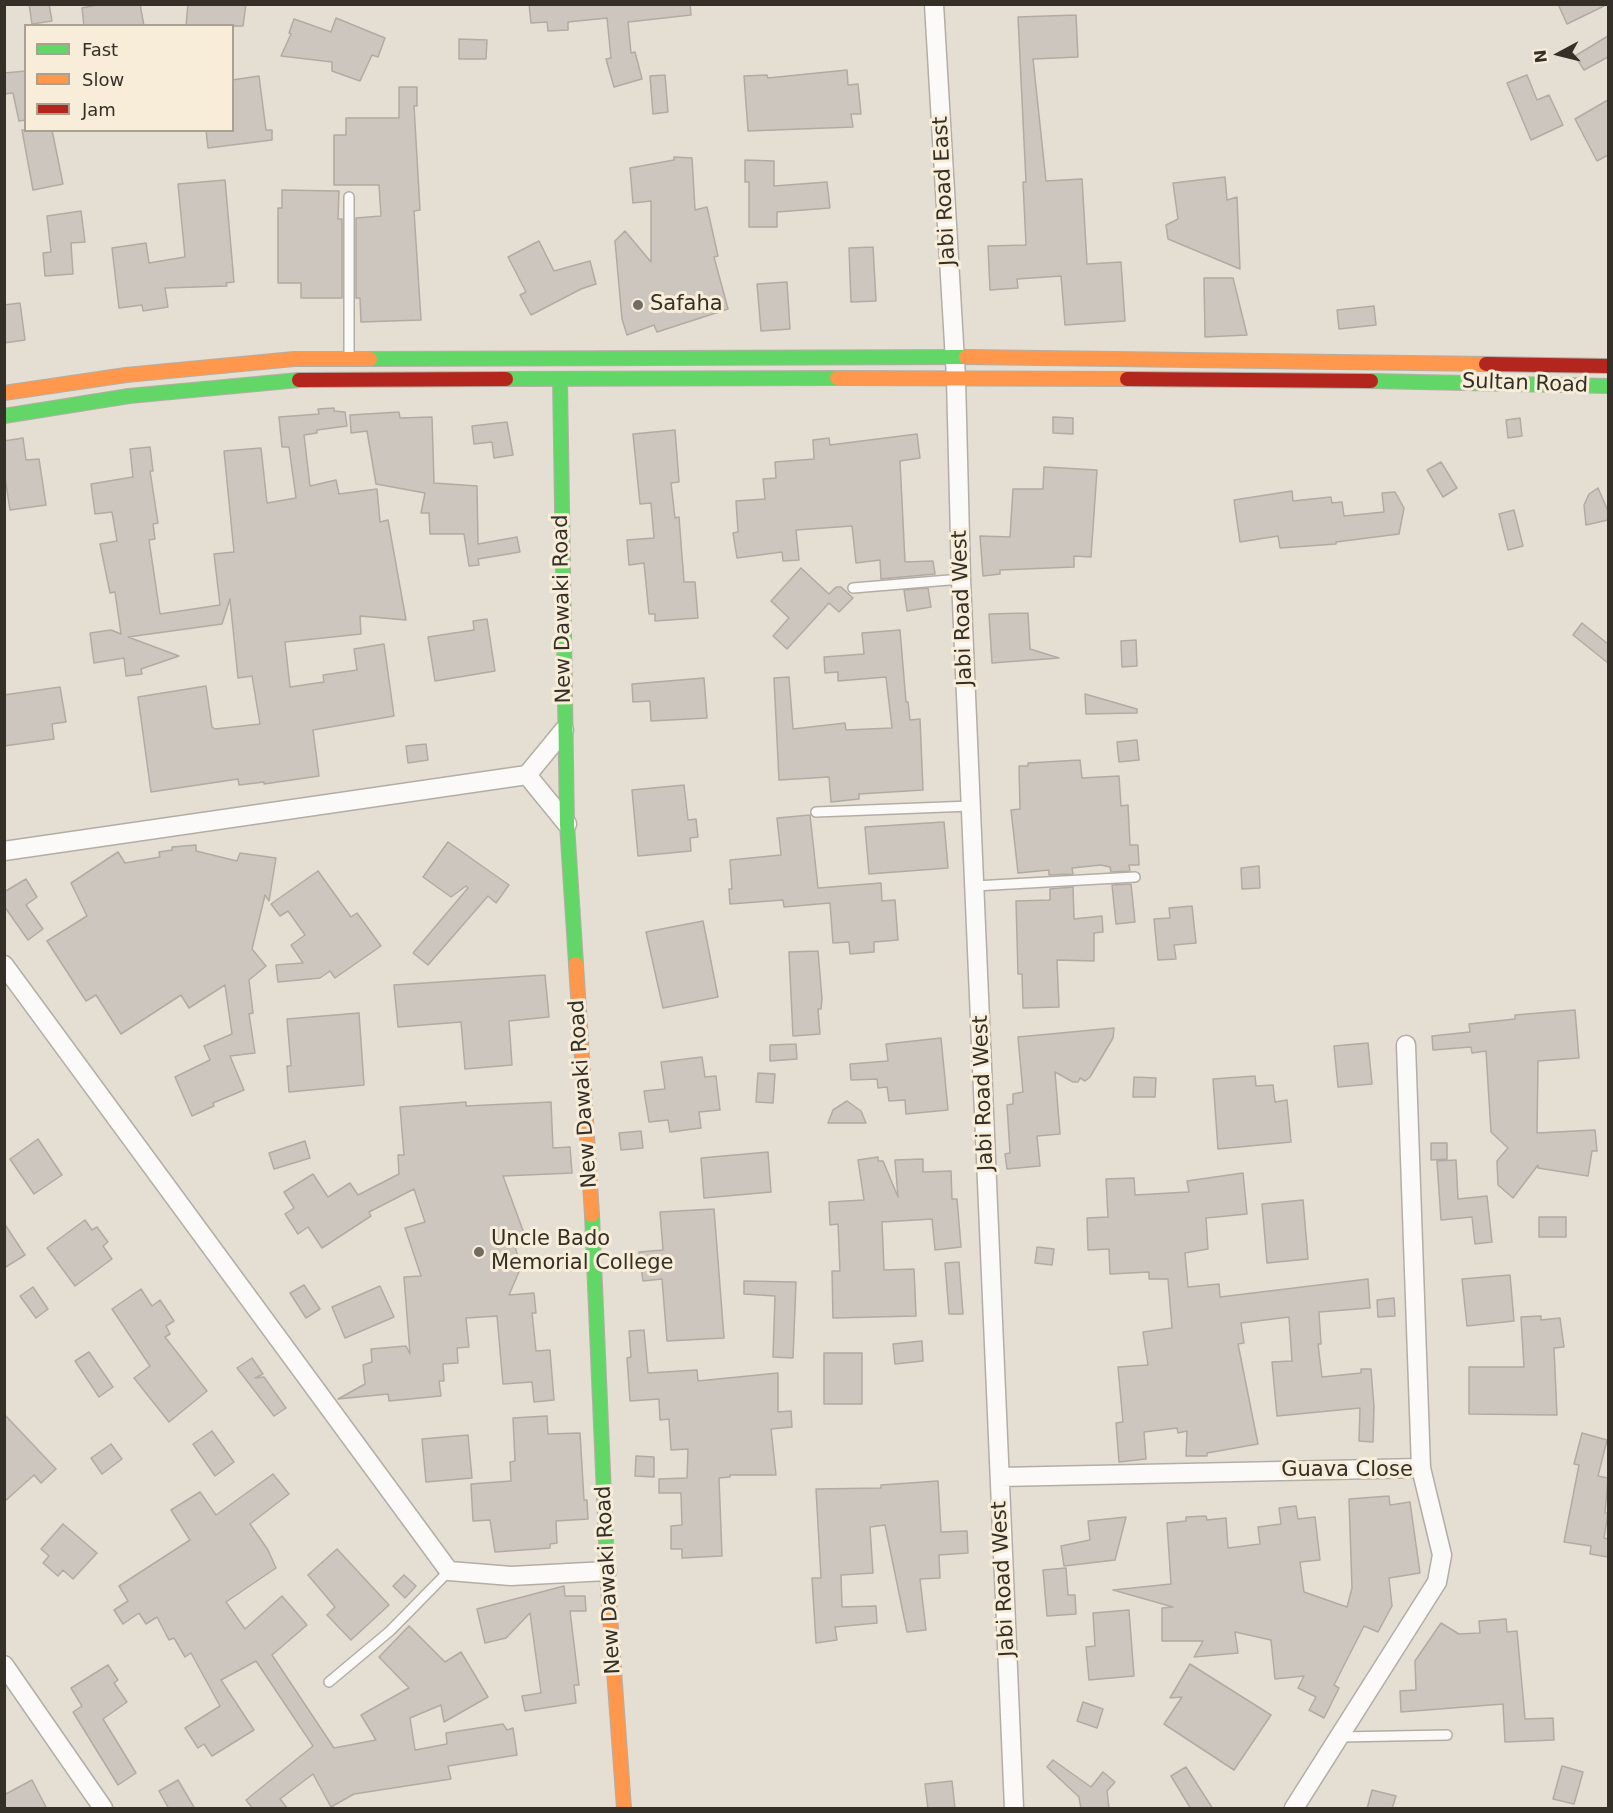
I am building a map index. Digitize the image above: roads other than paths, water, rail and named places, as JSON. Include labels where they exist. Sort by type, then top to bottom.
[{"type":"street","name":"Jabi Road East","points":[[934,4],[956,378]]},
{"type":"street","name":"Sultan Road","points":[[4,393],[138,374],[294,359],[955,357],[1388,361],[1608,366]]},
{"type":"street","name":"Sultan Road","points":[[4,416],[129,396],[295,380],[956,378],[1387,381],[1608,386]]},
{"type":"street","name":"Jabi Road West","points":[[956,378],[961,579],[1014,1809]]},
{"type":"street","name":"New Dawaki Road","points":[[560,380],[567,824],[592,1231],[607,1571],[624,1809]]},
{"type":"street","points":[[4,851],[527,775],[564,730]]},
{"type":"street","points":[[527,775],[567,824]]},
{"type":"street","points":[[4,965],[449,1571],[512,1576],[607,1571]]},
{"type":"street","points":[[1406,1045],[1421,1468]]},
{"type":"street","name":"Guava Close","points":[[1000,1477],[1421,1468],[1442,1555],[1437,1582],[1294,1809]]},
{"type":"street","points":[[4,1665],[103,1809]]},
{"type":"lane","points":[[349,196],[350,359]]},
{"type":"lane","points":[[853,588],[961,579]]},
{"type":"lane","points":[[816,812],[972,806]]},
{"type":"lane","points":[[975,886],[1135,877]]},
{"type":"lane","points":[[329,1682],[390,1631],[449,1571]]},
{"type":"lane","points":[[1339,1737],[1447,1736]]},
{"type":"place","name":"Safaha","points":[[638,305]]},
{"type":"place","name":"Uncle Bado Memorial College","points":[[479,1252]]}]
